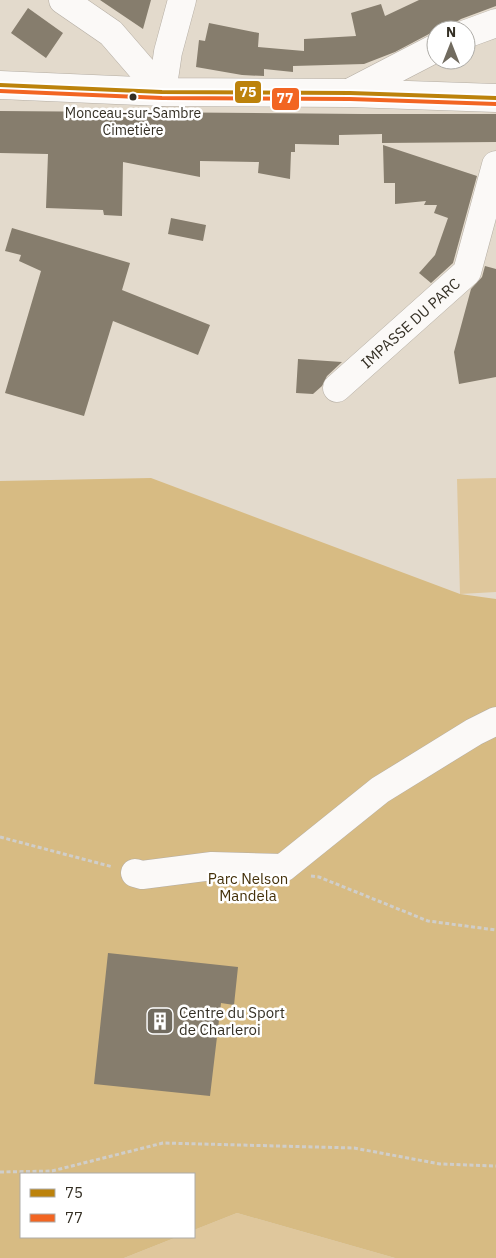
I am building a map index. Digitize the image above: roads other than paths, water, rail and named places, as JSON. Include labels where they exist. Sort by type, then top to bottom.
[{"type":"street","points":[[64,0],[112,33],[162,92]]},
{"type":"street","points":[[162,92],[168,52],[182,0]]},
{"type":"street","points":[[476,30],[496,23]]},
{"type":"street","points":[[350,93],[426,53]]},
{"type":"street","points":[[0,85],[162,92],[350,93],[496,98]]},
{"type":"street","name":"IMPASSE DU PARC","points":[[337,388],[466,272],[496,165]]},
{"type":"street","points":[[135,873],[142,875],[212,866],[283,868],[380,790],[474,732],[496,721]]},
{"type":"place","name":"Monceau-sur-Sambre Cimetière","points":[[133,97]]},
{"type":"place","name":"Centre du Sport de Charleroi","points":[[160,1021]]},
{"type":"park label","name":"Parc Nelson Mandela","points":[[248,886]]}]
